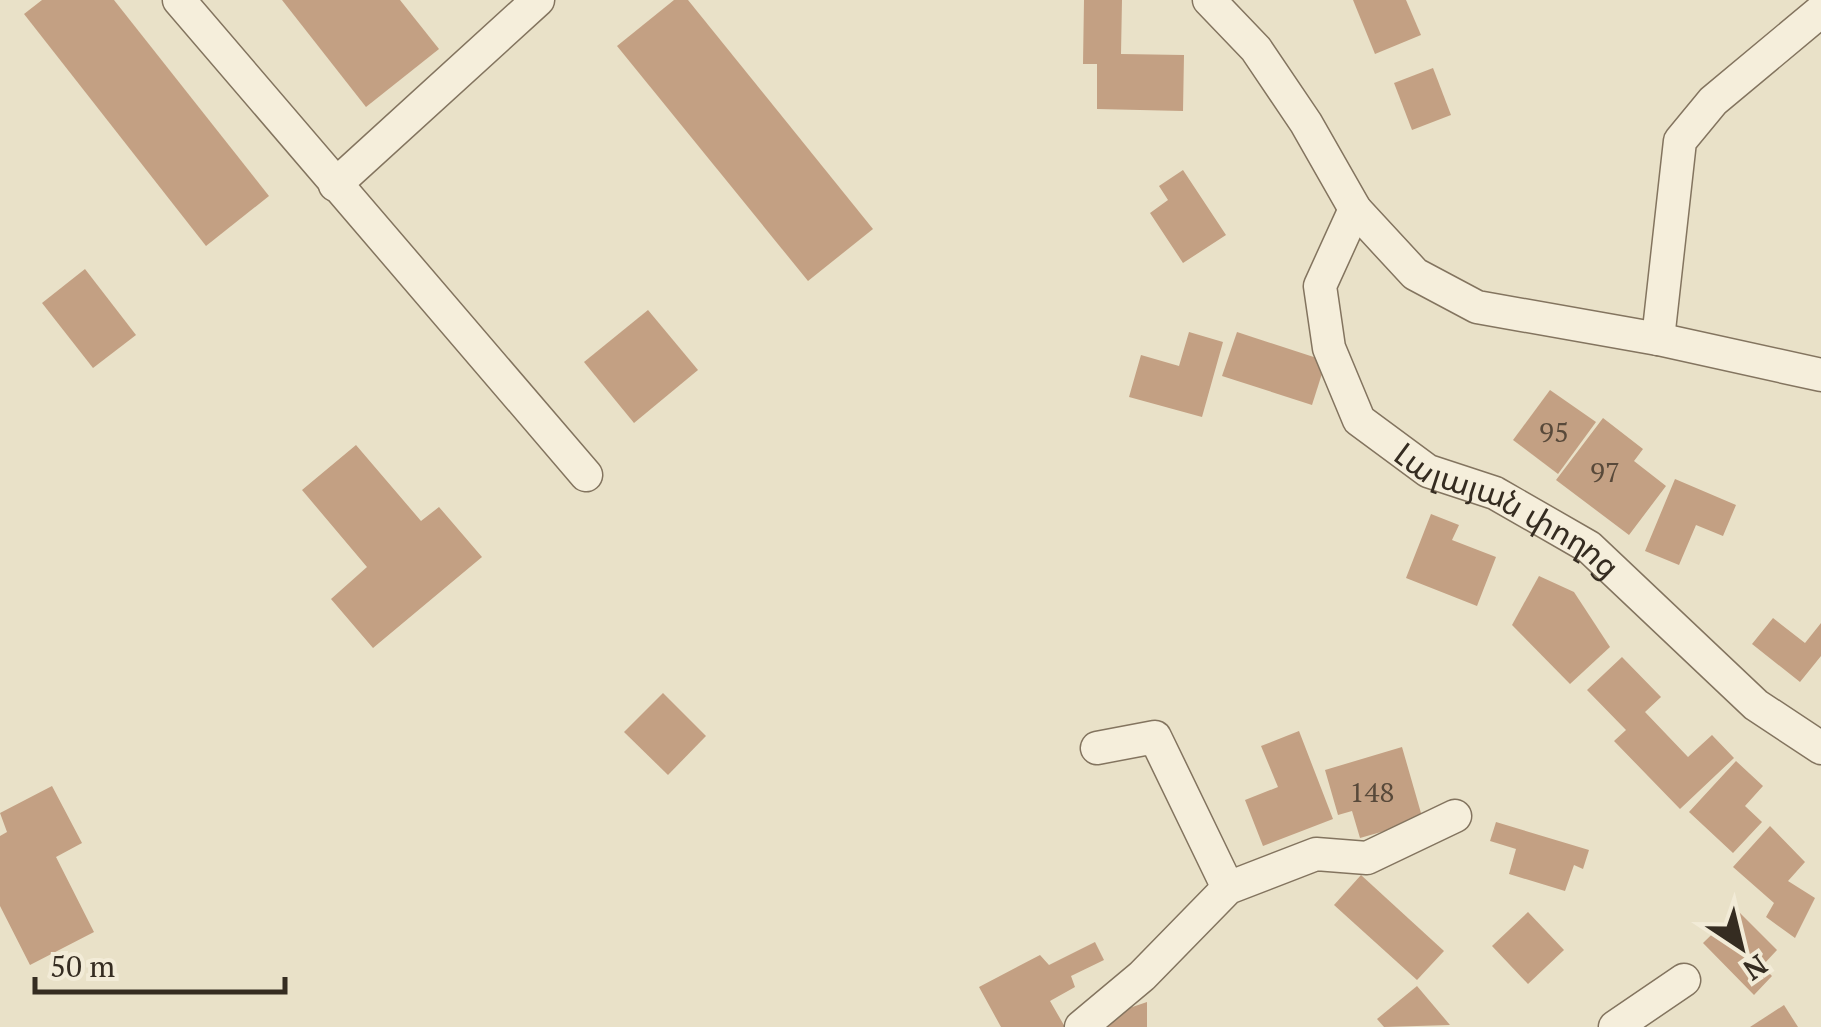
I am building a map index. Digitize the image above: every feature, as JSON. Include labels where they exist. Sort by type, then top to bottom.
[{"type":"street","points":[[179,0],[586,475]]},
{"type":"street","points":[[335,185],[538,0]]},
{"type":"street","points":[[1209,0],[1256,49],[1306,123],[1356,209],[1415,274],[1477,308],[1658,339],[1821,375]]},
{"type":"street","points":[[1658,339],[1680,141],[1713,101],[1821,11]]},
{"type":"street","name":"Լալայան փողոց","points":[[1356,209],[1320,286],[1330,348],[1359,420],[1428,471],[1495,493],[1589,547],[1756,705],[1821,748]]},
{"type":"street","points":[[1096,748],[1156,737],[1228,888]]},
{"type":"street","points":[[1082,1027],[1142,976],[1228,888],[1316,854],[1367,858],[1455,816]]},
{"type":"street","points":[[1615,1027],[1684,980]]},
{"type":"building","points":[[42,0],[114,0],[269,196],[206,246],[24,14]]},
{"type":"building","points":[[282,0],[400,0],[439,49],[366,107]]},
{"type":"building","points":[[674,0],[688,0],[873,229],[808,281],[617,46]]},
{"type":"building","points":[[1084,0],[1122,0],[1121,54],[1184,55],[1183,111],[1097,109],[1097,64],[1083,64]]},
{"type":"building","points":[[1353,0],[1406,0],[1421,35],[1375,54]]},
{"type":"building","points":[[1433,68],[1451,115],[1412,130],[1394,83]]},
{"type":"building","points":[[1183,170],[1226,235],[1183,263],[1150,213],[1168,200],[1159,186]]},
{"type":"building","points":[[85,269],[136,335],[93,368],[42,303]]},
{"type":"building","points":[[648,310],[698,370],[634,423],[584,362]]},
{"type":"building","points":[[1189,332],[1223,342],[1202,417],[1129,397],[1141,355],[1179,366]]},
{"type":"building","points":[[1237,332],[1326,361],[1312,405],[1222,376]]},
{"type":"building","points":[[1550,390],[1596,422],[1558,474],[1513,440]]},
{"type":"building","points":[[1603,418],[1643,449],[1634,461],[1666,486],[1629,535],[1556,480]]},
{"type":"building","points":[[356,445],[421,521],[439,507],[482,557],[373,648],[331,599],[367,567],[302,490]]},
{"type":"building","points":[[1675,479],[1736,505],[1723,536],[1696,525],[1679,565],[1645,551]]},
{"type":"building","points":[[1431,514],[1459,525],[1452,540],[1496,557],[1477,606],[1406,578]]},
{"type":"building","points":[[1539,576],[1574,592],[1610,647],[1570,684],[1512,625]]},
{"type":"building","points":[[1773,618],[1805,643],[1821,623],[1821,656],[1800,682],[1752,644]]},
{"type":"building","points":[[1622,657],[1661,697],[1645,712],[1688,757],[1712,735],[1734,758],[1680,809],[1614,741],[1626,730],[1587,690]]},
{"type":"building","points":[[663,693],[706,736],[668,775],[624,732]]},
{"type":"building","points":[[1299,731],[1333,819],[1263,846],[1245,800],[1278,787],[1261,746]]},
{"type":"building","points":[[1402,747],[1423,820],[1360,838],[1352,811],[1338,815],[1325,770]]},
{"type":"building","points":[[1736,761],[1763,786],[1745,806],[1762,822],[1733,853],[1689,812]]},
{"type":"building","points":[[52,786],[82,843],[56,857],[94,932],[30,965],[0,906],[0,836],[7,832],[0,813]]},
{"type":"building","points":[[1496,822],[1589,850],[1583,869],[1574,865],[1565,891],[1509,874],[1516,849],[1490,841]]},
{"type":"building","points":[[1770,826],[1805,862],[1788,881],[1815,898],[1795,938],[1766,917],[1774,903],[1733,867]]},
{"type":"building","points":[[1361,875],[1444,951],[1417,980],[1334,905]]},
{"type":"building","points":[[1737,910],[1777,950],[1762,966],[1772,976],[1754,995],[1703,943]]},
{"type":"building","points":[[1528,912],[1564,950],[1528,984],[1492,946]]},
{"type":"building","points":[[1095,942],[1104,960],[1071,976],[1075,987],[1050,1001],[1065,1027],[1001,1027],[979,987],[1040,955],[1049,965]]},
{"type":"building","points":[[1417,986],[1450,1025],[1384,1027],[1377,1019]]},
{"type":"building","points":[[1147,1002],[1147,1027],[1100,1027],[1100,1018]]},
{"type":"building","points":[[1784,1005],[1798,1027],[1750,1027]]}]
